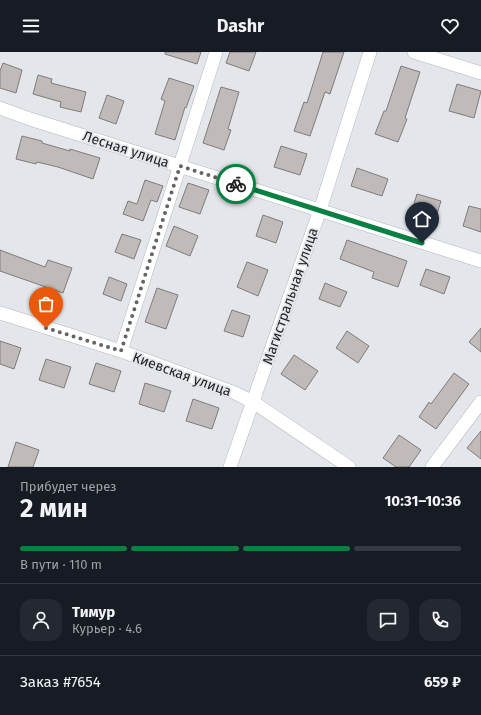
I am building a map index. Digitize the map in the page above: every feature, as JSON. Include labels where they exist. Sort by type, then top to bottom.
[{"type":"street","points":[[121,351],[216,52]]},
{"type":"street","name":"Магистральная улица","points":[[230,467],[320,210],[370,52]]},
{"type":"street","points":[[414,52],[481,73]]},
{"type":"street","name":"Лесная улица","points":[[0,108],[481,262]]},
{"type":"street","name":"Киевская улица","points":[[0,313],[121,351],[235,393],[253,402],[349,467]]},
{"type":"street","points":[[432,467],[481,402]]},
{"type":"building","points":[[165,52],[201,52],[197,64],[165,54]]},
{"type":"building","points":[[230,52],[256,52],[249,71],[226,63]]},
{"type":"building","points":[[323,52],[344,52],[330,94],[325,92],[310,136],[294,131],[304,102],[307,103]]},
{"type":"building","points":[[3,63],[22,70],[16,93],[0,88],[0,71]]},
{"type":"building","points":[[401,66],[420,72],[405,118],[407,119],[398,142],[375,134],[384,111],[386,111]]},
{"type":"building","points":[[38,75],[52,79],[51,83],[86,92],[81,112],[60,107],[61,102],[33,94]]},
{"type":"building","points":[[169,78],[194,86],[186,108],[185,107],[175,140],[155,134],[165,101],[161,99]]},
{"type":"building","points":[[457,84],[481,91],[474,118],[449,111]]},
{"type":"building","points":[[221,87],[239,92],[228,129],[231,130],[224,150],[203,143]]},
{"type":"building","points":[[107,95],[124,101],[116,124],[99,118]]},
{"type":"building","points":[[22,136],[70,151],[70,149],[100,158],[93,179],[58,167],[16,159]]},
{"type":"building","points":[[281,146],[307,154],[300,175],[274,167]]},
{"type":"building","points":[[357,168],[388,179],[382,196],[351,186]]},
{"type":"building","points":[[145,180],[163,186],[157,202],[151,200],[143,221],[123,214],[128,201],[137,204]]},
{"type":"building","points":[[188,183],[209,190],[200,214],[179,207]]},
{"type":"building","points":[[417,194],[441,201],[436,217],[412,210]]},
{"type":"building","points":[[469,206],[481,209],[481,232],[463,226]]},
{"type":"building","points":[[263,215],[283,222],[276,243],[256,236]]},
{"type":"building","points":[[174,226],[198,236],[190,256],[166,246]]},
{"type":"building","points":[[122,234],[141,240],[134,259],[115,252]]},
{"type":"building","points":[[347,240],[407,261],[398,287],[372,278],[374,272],[340,259]]},
{"type":"building","points":[[0,250],[45,267],[48,260],[72,268],[63,293],[0,271]]},
{"type":"building","points":[[247,262],[268,270],[258,296],[237,287]]},
{"type":"building","points":[[426,269],[450,277],[444,294],[420,285]]},
{"type":"building","points":[[109,277],[127,284],[121,301],[103,294]]},
{"type":"building","points":[[325,283],[347,292],[340,307],[319,299]]},
{"type":"building","points":[[157,288],[178,295],[166,329],[145,322]]},
{"type":"building","points":[[232,310],[250,316],[243,337],[224,331]]},
{"type":"building","points":[[481,328],[481,352],[469,342]]},
{"type":"building","points":[[347,331],[369,346],[358,363],[336,348]]},
{"type":"building","points":[[0,341],[21,348],[14,369],[0,364]]},
{"type":"building","points":[[294,355],[318,371],[305,390],[281,374]]},
{"type":"building","points":[[46,359],[71,367],[64,388],[39,380]]},
{"type":"building","points":[[96,363],[121,371],[114,392],[89,384]]},
{"type":"building","points":[[454,373],[469,384],[436,429],[419,417],[429,402],[431,404]]},
{"type":"building","points":[[145,383],[171,391],[164,412],[139,404]]},
{"type":"building","points":[[193,399],[219,408],[212,429],[186,421]]},
{"type":"building","points":[[481,431],[481,459],[467,448]]},
{"type":"building","points":[[399,435],[421,450],[409,467],[396,467],[383,458]]},
{"type":"building","points":[[16,442],[39,450],[33,467],[8,467]]},
{"type":"way so far","points":[[46,328],[121,351],[180,166],[236,184]]},
{"type":"route","points":[[236,184],[422,243]]}]
